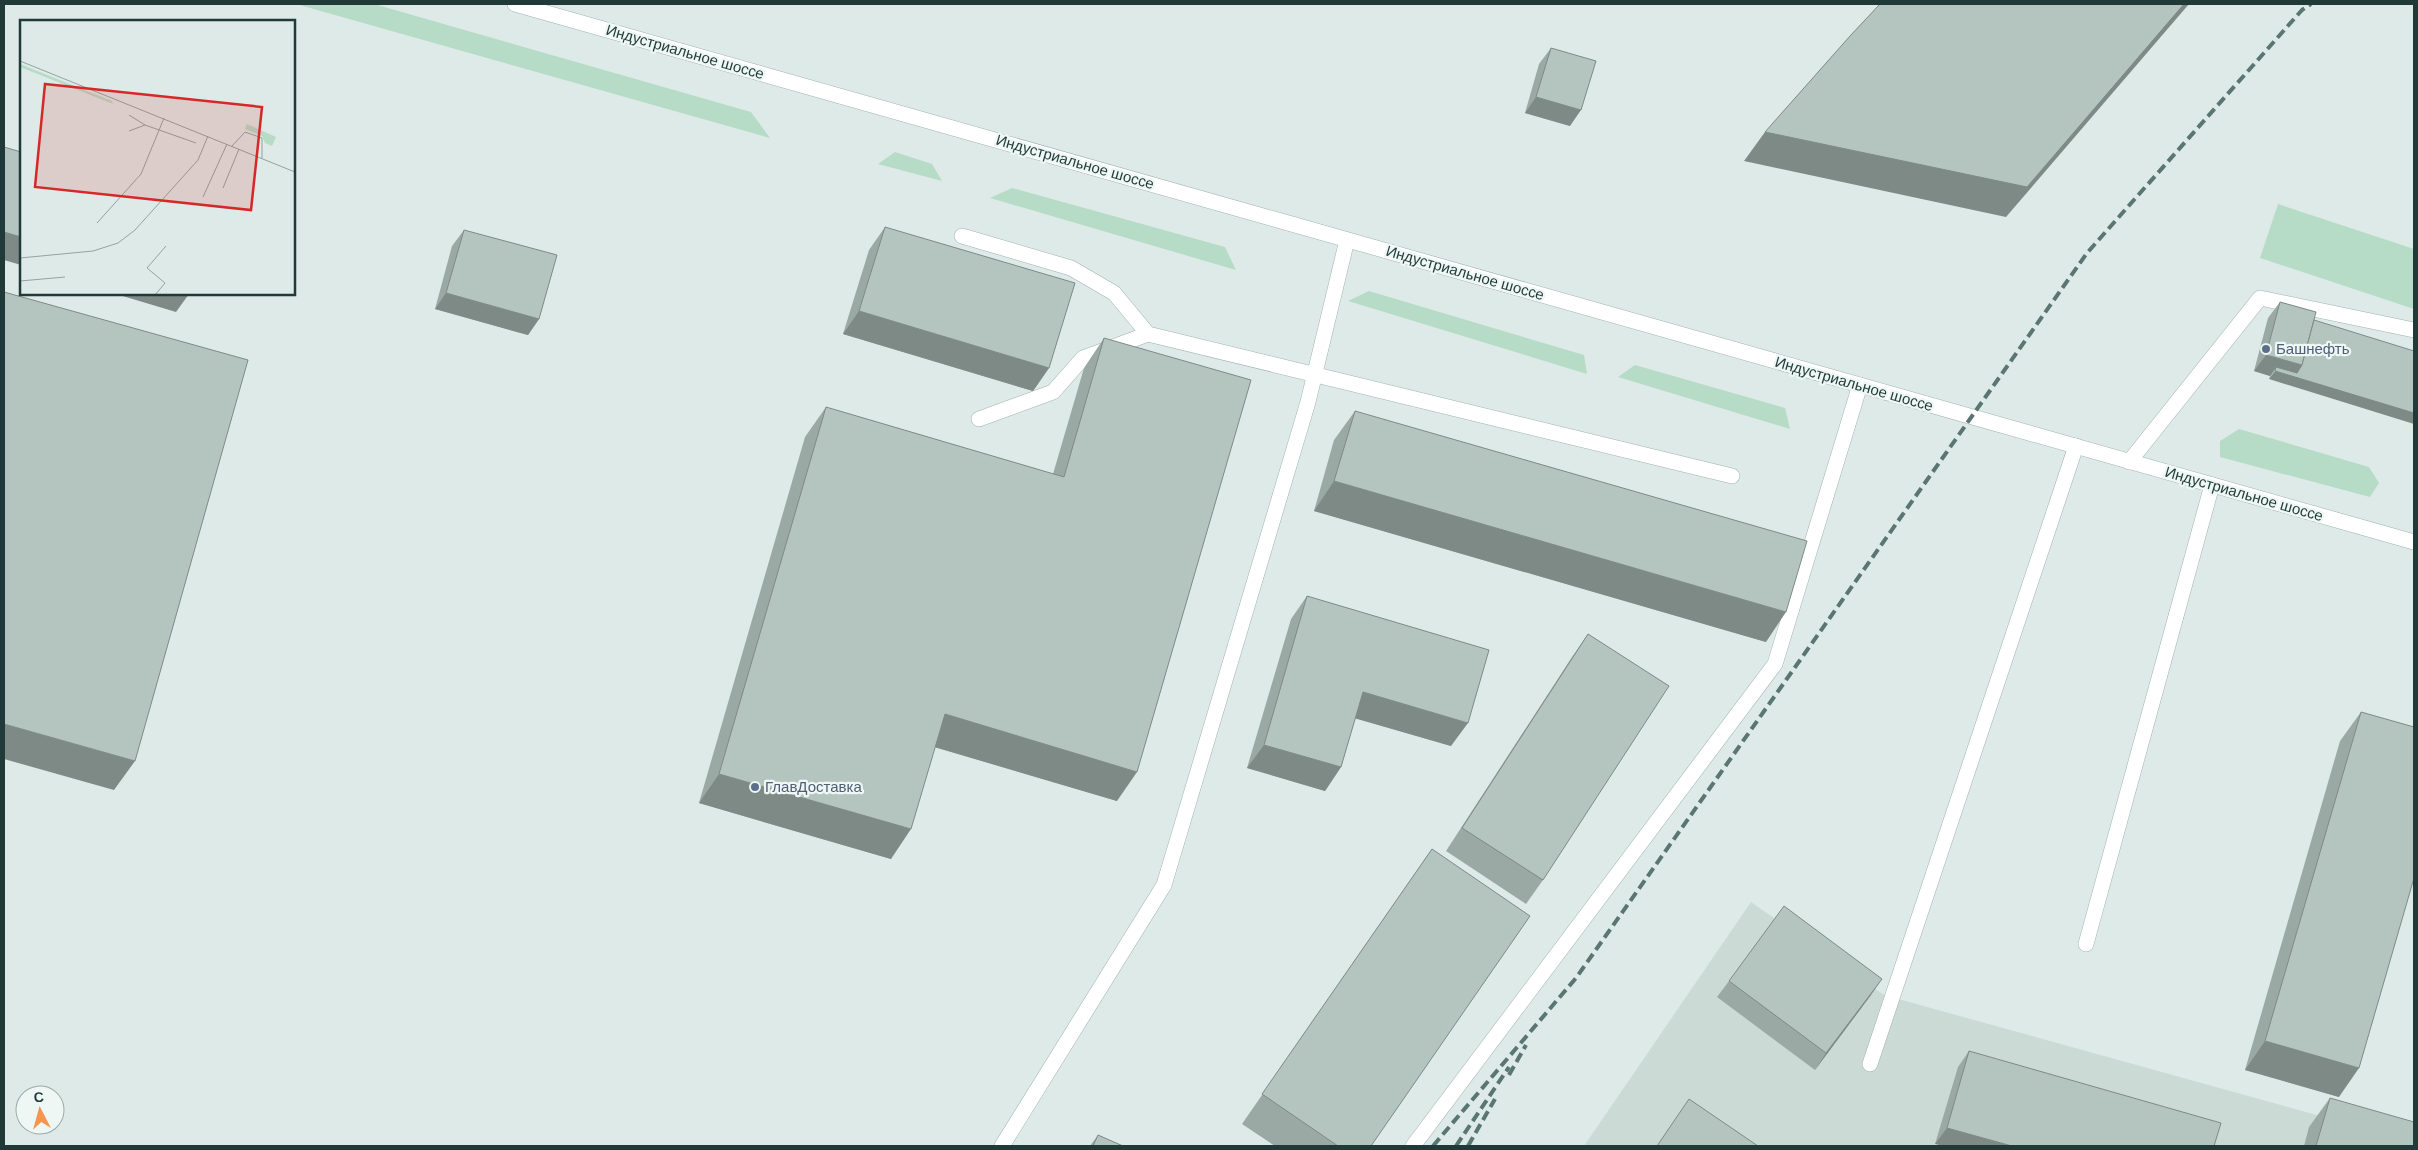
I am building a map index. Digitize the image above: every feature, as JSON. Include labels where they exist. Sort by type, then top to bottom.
[{"type":"street","name":"Индустриальное шоссе","points":[[515,4],[2414,542]]},
{"type":"street","points":[[962,236],[1072,268],[1114,293],[1148,334]]},
{"type":"street","points":[[1002,1146],[1164,885],[1315,374],[1347,240]]},
{"type":"street","points":[[2129,462],[2260,298],[2414,330]]},
{"type":"street","points":[[979,419],[1053,392],[1083,358],[1148,334],[1732,476]]},
{"type":"street","points":[[1413,1146],[1775,664],[1860,385]]},
{"type":"street","points":[[1870,1064],[2076,446]]},
{"type":"street","points":[[2086,944],[2212,484]]},
{"type":"shaded area","points":[[1751,902],[1884,995],[2414,1142],[2414,1146],[1584,1146]]},
{"type":"green space","points":[[296,4],[374,4],[751,112],[770,138]]},
{"type":"green space","points":[[895,152],[932,164],[942,181],[878,164]]},
{"type":"green space","points":[[1012,188],[1225,247],[1236,270],[990,198]]},
{"type":"green space","points":[[2278,204],[2414,249],[2414,309],[2260,258]]},
{"type":"green space","points":[[1369,291],[1584,355],[1587,374],[1348,301]]},
{"type":"green space","points":[[1635,365],[1785,408],[1790,429],[1618,377]]},
{"type":"green space","points":[[2239,429],[2369,467],[2379,483],[2370,497],[2220,457],[2220,441]]},
{"type":"building","points":[[1880,4],[2184,4],[2027,187],[1765,132]]},
{"type":"building","points":[[1551,48],[1596,61],[1581,110],[1536,97]]},
{"type":"building","points":[[4,147],[20,152],[20,237],[4,232]]},
{"type":"building","points":[[885,227],[1075,283],[1049,368],[859,311]]},
{"type":"building","points":[[464,230],[557,255],[539,319],[446,293]]},
{"type":"building","points":[[4,292],[248,360],[135,761],[4,724]]},
{"type":"building","points":[[2280,302],[2316,312],[2302,365],[2266,355]]},
{"type":"building","points":[[2314,320],[2414,351],[2414,413],[2275,371],[2276,367],[2297,373],[2302,365]]},
{"type":"building","points":[[1104,338],[1251,380],[1137,772],[945,714],[911,829],[719,774],[826,407],[1064,477]]},
{"type":"building","points":[[1355,411],[1807,541],[1786,612],[1334,481]]},
{"type":"building","points":[[1307,596],[1489,650],[1468,723],[1363,692],[1341,767],[1264,745]]},
{"type":"building","points":[[1588,634],[1669,686],[1543,880],[1462,828]]},
{"type":"building","points":[[2361,712],[2414,727],[2414,878],[2359,1068],[2265,1041]]},
{"type":"building","points":[[1432,849],[1530,916],[1371,1146],[1338,1146],[1262,1094]]},
{"type":"building","points":[[1784,906],[1882,979],[1826,1053],[1729,981]]},
{"type":"building","points":[[1969,1051],[2221,1123],[2214,1146],[2012,1146],[1947,1128]]},
{"type":"building","points":[[2330,1098],[2414,1122],[2414,1146],[2316,1146]]},
{"type":"building","points":[[1689,1099],[1758,1146],[1657,1146]]},
{"type":"building","points":[[1098,1135],[1123,1146],[1093,1146]]},
{"type":"railway","points":[[1433,1146],[1576,978],[2087,253],[2302,10],[2311,4]]},
{"type":"railway","points":[[1509,1075],[1526,1045]]},
{"type":"railway","points":[[1456,1146],[1509,1067]]},
{"type":"railway","points":[[1468,1146],[1495,1099]]},
{"type":"place","name":"Башнефть","points":[[2266,349]]},
{"type":"place","name":"ГлавДоставка","points":[[755,787]]}]
